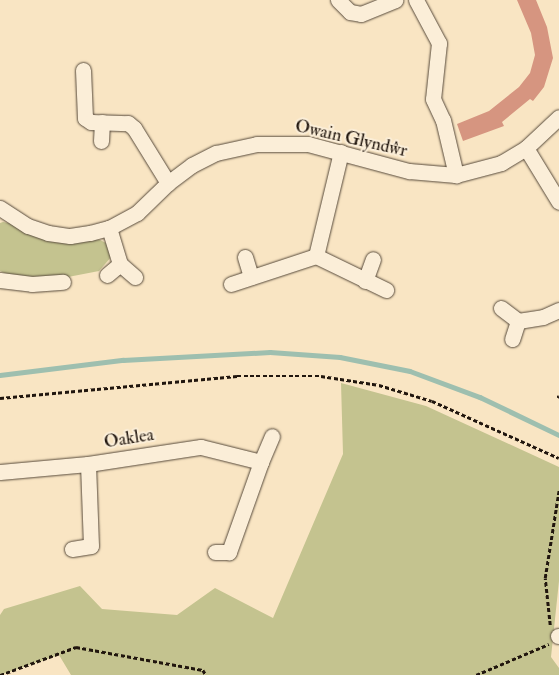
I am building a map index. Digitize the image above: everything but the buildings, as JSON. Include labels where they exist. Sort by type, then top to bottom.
[{"type":"street","points":[[338,0],[354,14],[390,3]]},
{"type":"street","points":[[416,0],[439,43],[433,99],[443,120],[456,175]]},
{"type":"street","points":[[83,70],[83,113],[88,120],[128,123],[134,128],[168,183]]},
{"type":"street","name":"Owain Glyndŵr","points":[[0,208],[14,218],[48,232],[70,236],[110,228],[137,213],[168,183],[216,153],[257,144],[308,144],[409,171],[456,175],[501,163],[526,148],[559,117]]},
{"type":"street","points":[[101,141],[102,122]]},
{"type":"street","points":[[526,148],[559,202]]},
{"type":"street","points":[[316,256],[341,152]]},
{"type":"street","points":[[110,228],[120,264],[135,277]]},
{"type":"street","points":[[231,284],[316,256],[386,290]]},
{"type":"street","points":[[245,257],[251,277]]},
{"type":"street","points":[[365,281],[373,260]]},
{"type":"street","points":[[107,275],[120,264]]},
{"type":"street","points":[[3,280],[32,284],[63,282]]},
{"type":"street","points":[[501,308],[518,321],[543,317],[559,310]]},
{"type":"street","points":[[512,339],[518,321]]},
{"type":"street","points":[[223,556],[272,436]]},
{"type":"street","name":"Oaklea","points":[[0,472],[88,464],[201,447],[261,462]]},
{"type":"street","points":[[72,549],[91,552],[88,464]]},
{"type":"path","points":[[0,398],[237,376],[321,376],[379,385],[432,402],[559,458]]},
{"type":"path","points":[[476,675],[554,642],[559,636],[550,627],[545,578],[559,490]]},
{"type":"path","points":[[0,675],[76,646],[203,670],[206,675]]},
{"type":"shaded area","points":[[0,223],[100,240],[106,243],[112,256],[99,271],[68,277],[45,280],[9,275],[0,271]]},
{"type":"shaded area","points":[[341,383],[426,406],[559,467],[559,581],[551,657],[559,668],[559,675],[71,675],[59,655],[0,675],[0,615],[4,609],[80,586],[102,609],[177,615],[215,588],[273,618],[343,454]]},
{"type":"waterway","points":[[0,375],[123,360],[270,352],[340,357],[410,371],[480,397],[559,435]]}]
